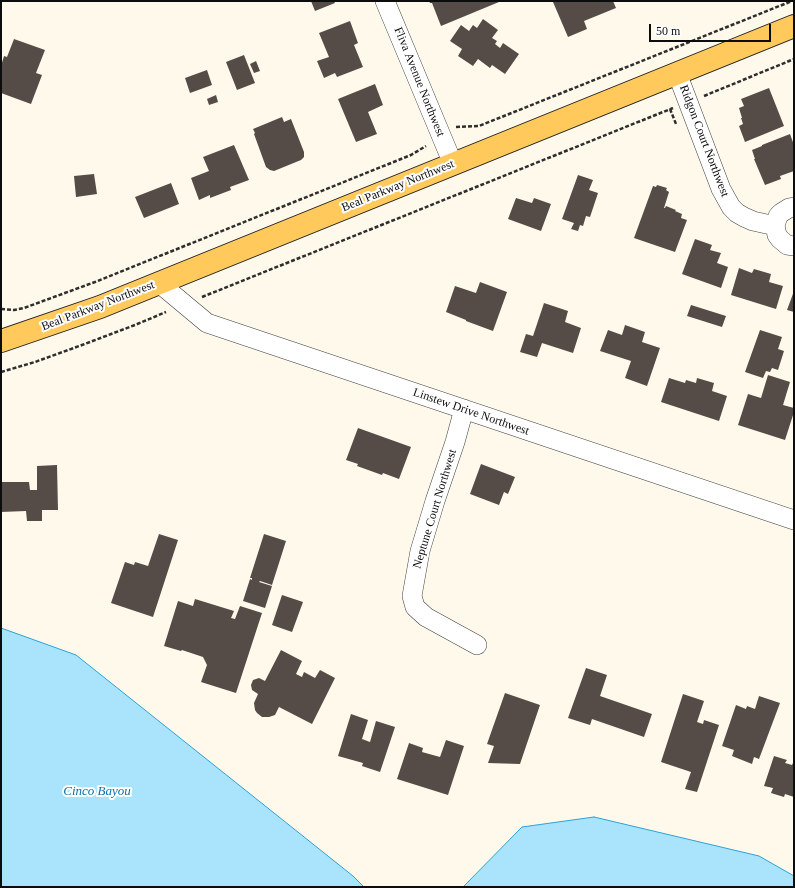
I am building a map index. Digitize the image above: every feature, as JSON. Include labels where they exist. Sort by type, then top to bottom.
[{"type":"main road","name":"Beal Parkway Northwest","points":[[1,341],[100,306],[159,283],[794,26]]},
{"type":"street","name":"Fliva Avenue Northwest","points":[[385,1],[453,164]]},
{"type":"street","name":"Ridgon Court Northwest","points":[[677,73],[700,100],[721,189],[725,198],[737,213],[753,221],[775,225]]},
{"type":"street","points":[[794,207],[781,213],[778,216],[775,225],[777,235],[780,239],[787,245],[794,246]]},
{"type":"street","name":"Linstew Drive Northwest","points":[[159,283],[207,323],[794,520]]},
{"type":"street","name":"Neptune Court Northwest","points":[[464,410],[456,442],[435,501],[420,551],[412,596],[415,607],[426,617],[477,645]]},
{"type":"path","points":[[1,309],[14,310],[24,308],[95,282],[411,155],[455,127],[479,126],[792,1]]},
{"type":"path","points":[[1,372],[35,362],[135,325],[184,304],[700,100],[794,59]]},
{"type":"water","name":"Cinco Bayou","points":[[1,628],[76,655],[353,876],[364,887],[1,887]]},
{"type":"water","points":[[594,817],[759,856],[794,876],[794,887],[463,887],[522,827]]},
{"type":"building","points":[[311,1],[334,1],[335,3],[315,11]]},
{"type":"building","points":[[429,1],[499,2],[441,26],[432,3]]},
{"type":"building","points":[[613,1],[616,8],[584,21],[587,29],[568,37],[553,2]]},
{"type":"building","points":[[483,19],[498,30],[492,38],[497,41],[495,44],[500,48],[503,43],[519,54],[505,74],[492,65],[490,68],[478,59],[473,66],[458,56],[462,49],[450,41],[461,25],[469,31],[473,25],[477,28]]},
{"type":"building","points":[[350,21],[358,43],[354,45],[363,67],[337,77],[335,73],[324,78],[317,61],[329,57],[319,33]]},
{"type":"building","points":[[14,39],[45,50],[36,73],[42,75],[31,104],[1,93],[1,66],[4,56],[7,57]]},
{"type":"building","points":[[244,55],[255,83],[237,90],[226,62]]},
{"type":"building","points":[[256,61],[260,71],[254,73],[250,64]]},
{"type":"building","points":[[207,70],[212,85],[190,93],[185,78]]},
{"type":"building","points":[[375,84],[383,105],[368,112],[377,134],[356,142],[338,99]]},
{"type":"building","points":[[769,88],[784,126],[745,142],[739,126],[743,124],[739,108],[744,106],[741,99]]},
{"type":"building","points":[[216,95],[218,102],[209,105],[207,99]]},
{"type":"building","points":[[282,117],[284,122],[291,119],[304,152],[304,157],[301,160],[274,171],[266,167],[253,129]]},
{"type":"building","points":[[790,134],[794,145],[794,171],[780,176],[781,179],[765,185],[754,159],[752,150]]},
{"type":"building","points":[[234,145],[249,180],[230,187],[231,190],[210,198],[210,195],[199,200],[191,178],[209,171],[203,157]]},
{"type":"building","points":[[94,174],[97,194],[76,197],[74,176]]},
{"type":"building","points":[[578,175],[593,180],[589,190],[598,193],[590,217],[586,216],[583,226],[580,225],[578,231],[571,229],[574,223],[562,219]]},
{"type":"building","points":[[171,183],[179,204],[144,218],[135,197]]},
{"type":"building","points":[[657,185],[667,188],[666,190],[669,192],[664,208],[666,206],[676,210],[675,211],[682,214],[681,218],[687,220],[675,252],[634,238],[653,186],[656,187]]},
{"type":"building","points":[[516,198],[532,203],[534,198],[551,204],[541,231],[508,219]]},
{"type":"building","points":[[695,239],[712,245],[710,250],[721,253],[717,263],[728,267],[721,288],[682,274]]},
{"type":"building","points":[[739,268],[752,273],[754,269],[771,274],[769,282],[783,286],[776,309],[731,295]]},
{"type":"building","points":[[480,282],[507,292],[493,331],[446,312],[455,286],[476,293]]},
{"type":"building","points":[[794,291],[794,312],[787,310]]},
{"type":"building","points":[[544,303],[568,311],[565,322],[581,328],[573,353],[542,343],[537,357],[520,352],[526,334],[533,336]]},
{"type":"building","points":[[691,305],[726,316],[722,327],[687,316]]},
{"type":"building","points":[[625,325],[645,332],[642,342],[660,348],[647,386],[625,378],[631,361],[600,351],[608,330],[622,335]]},
{"type":"building","points":[[760,330],[782,337],[778,349],[784,351],[778,370],[772,368],[770,372],[766,371],[763,378],[745,372]]},
{"type":"building","points":[[768,375],[790,382],[783,405],[794,408],[794,412],[785,440],[738,425],[748,394],[761,398]]},
{"type":"building","points":[[669,378],[685,383],[686,380],[696,383],[697,378],[714,383],[712,391],[727,396],[719,421],[661,402]]},
{"type":"building","points":[[358,428],[411,447],[399,479],[383,473],[382,475],[357,466],[358,464],[346,460]]},
{"type":"building","points":[[481,464],[515,477],[508,494],[504,492],[499,505],[470,494]]},
{"type":"building","points":[[57,465],[58,510],[42,510],[42,521],[27,521],[26,511],[1,512],[1,482],[29,482],[30,490],[37,490],[37,466]]},
{"type":"building","points":[[159,534],[178,540],[153,617],[111,603],[125,562],[134,565],[135,562],[148,566],[147,569]]},
{"type":"building","points":[[264,534],[286,541],[272,585],[259,582],[272,586],[265,608],[243,601],[250,579],[252,580],[252,578],[250,578]]},
{"type":"building","points":[[282,595],[303,602],[292,632],[272,625]]},
{"type":"building","points":[[195,599],[234,611],[231,618],[235,619],[240,606],[262,613],[236,693],[201,682],[207,665],[203,657],[164,646],[178,601],[193,606]]},
{"type":"building","points":[[281,650],[302,661],[296,674],[302,677],[304,672],[315,678],[320,670],[335,678],[312,724],[279,707],[275,715],[269,717],[262,717],[255,710],[254,703],[258,694],[252,690],[251,685],[253,680],[259,678],[265,681]]},
{"type":"building","points":[[586,668],[607,675],[600,696],[652,714],[644,737],[592,719],[590,725],[568,718]]},
{"type":"building","points":[[505,693],[540,705],[520,764],[488,763],[494,746],[487,744]]},
{"type":"building","points":[[683,694],[704,701],[697,722],[703,724],[704,720],[719,725],[697,792],[685,789],[691,772],[661,762]]},
{"type":"building","points":[[759,696],[780,703],[759,759],[754,757],[752,764],[732,756],[734,750],[722,746],[736,705],[746,709],[747,706],[755,709]]},
{"type":"building","points":[[351,714],[368,720],[362,739],[370,742],[376,721],[395,727],[380,772],[362,766],[363,763],[338,756]]},
{"type":"building","points":[[446,740],[464,746],[448,795],[397,779],[409,743],[423,748],[422,752],[440,757]]},
{"type":"building","points":[[774,756],[787,760],[785,763],[792,765],[794,761],[794,797],[785,794],[784,797],[771,793],[773,788],[764,786]]}]
